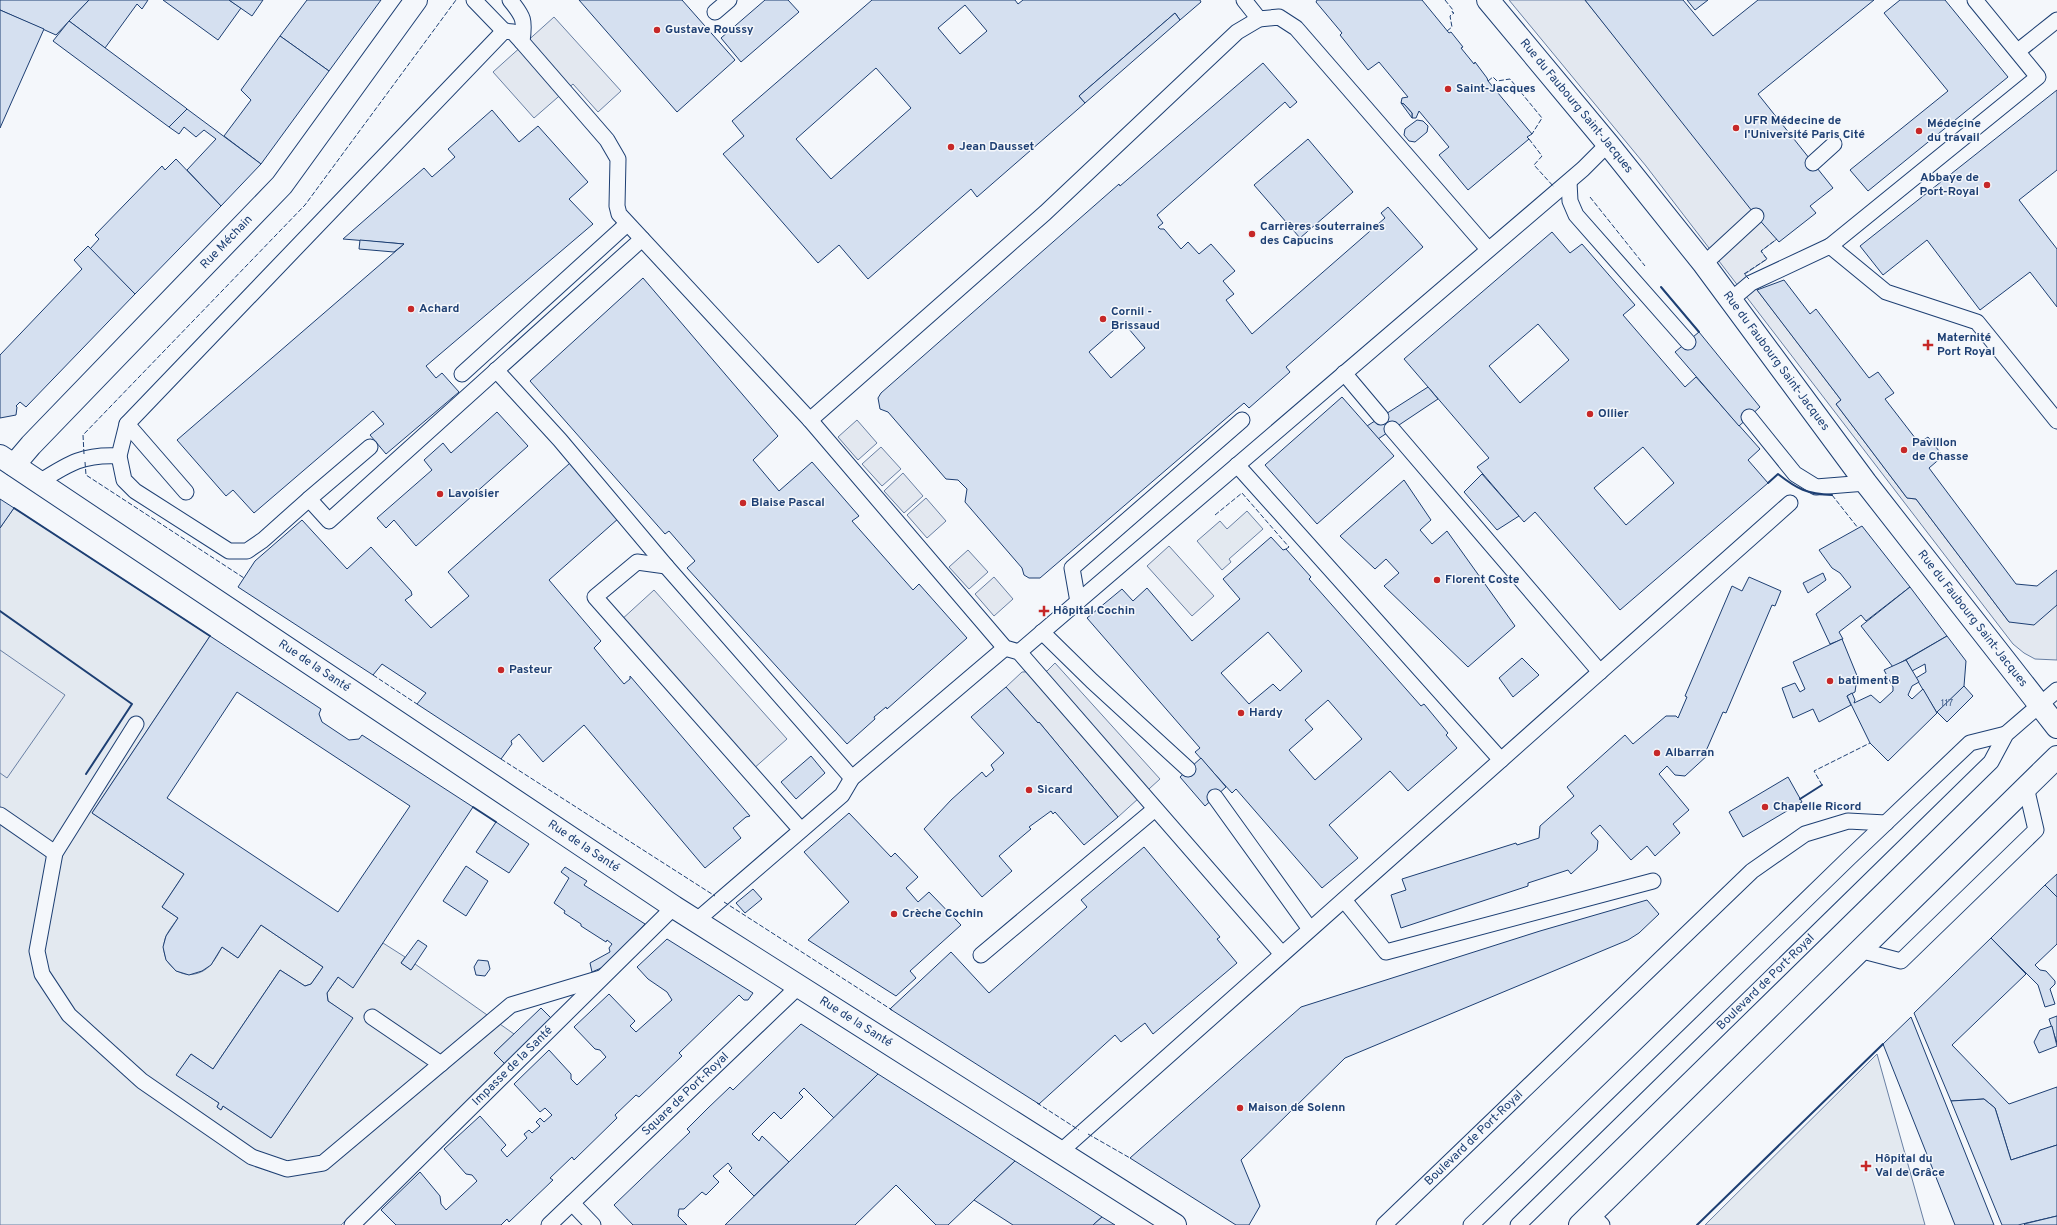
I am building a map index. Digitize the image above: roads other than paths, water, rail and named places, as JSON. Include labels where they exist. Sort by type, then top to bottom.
[{"type":"street","name":"Rue Méchain","points":[[7,461],[31,444],[282,185],[416,0]]},
{"type":"street","name":"Rue du Faubourg Saint-Jacques","points":[[1488,0],[1608,144],[1732,299],[1866,484],[2057,727]]},
{"type":"street","name":"Rue de la Santé","points":[[7,461],[674,907],[1174,1225]]},
{"type":"street","points":[[1591,1221],[1859,950],[2057,757]]},
{"type":"lane","points":[[474,0],[504,31],[513,32],[607,140],[618,159],[617,206],[619,214],[627,224],[810,420],[1282,954]]},
{"type":"lane","points":[[510,0],[520,12],[525,23],[522,42]]},
{"type":"lane","points":[[715,12],[729,0]]},
{"type":"lane","points":[[1244,0],[1259,19]]},
{"type":"lane","points":[[1732,299],[1751,283],[1830,246],[2038,77],[1975,0]]},
{"type":"lane","points":[[810,420],[1045,213],[1237,32],[1259,19],[1279,17],[1296,28],[1488,249]]},
{"type":"lane","points":[[2018,51],[2057,20]]},
{"type":"lane","points":[[370,447],[263,540],[246,551],[229,551],[135,491],[124,480],[119,456],[127,424],[504,31]]},
{"type":"lane","points":[[696,920],[842,795],[852,778],[1012,650],[1042,632],[1078,602],[1488,249],[1569,182],[1608,144]]},
{"type":"lane","points":[[1813,163],[1834,144]]},
{"type":"lane","points":[[1569,182],[1570,201],[1576,215],[1688,342]]},
{"type":"lane","points":[[1704,264],[1756,216]]},
{"type":"lane","points":[[462,374],[627,224]]},
{"type":"lane","points":[[310,499],[329,521],[642,239]]},
{"type":"lane","points":[[1830,246],[1886,292],[1977,322],[2057,421]]},
{"type":"lane","points":[[496,370],[560,440],[666,566],[852,778]]},
{"type":"lane","points":[[1344,373],[1381,417]]},
{"type":"lane","points":[[1749,417],[1795,474],[1816,487],[1866,484]]},
{"type":"lane","points":[[1078,602],[1072,568],[1242,420]]},
{"type":"lane","points":[[127,424],[186,492]]},
{"type":"lane","points":[[1392,430],[1600,672]]},
{"type":"lane","points":[[38,483],[70,463],[98,455],[119,456]]},
{"type":"lane","points":[[1236,466],[1501,760]]},
{"type":"lane","points":[[1060,1152],[1790,503]]},
{"type":"lane","points":[[666,566],[637,562],[595,597],[801,830]]},
{"type":"lane","points":[[1042,632],[1092,682],[1188,769]]},
{"type":"lane","name":"Boulevard de Port-Royal","points":[[1518,1225],[1991,762],[2006,734],[2057,690]]},
{"type":"lane","points":[[136,724],[55,853],[37,950],[42,974],[69,1015],[142,1081],[252,1157],[287,1169],[323,1163],[511,1004],[601,978]]},
{"type":"lane","name":"Boulevard de Port-Royal","points":[[1471,1225],[1970,743],[2006,734]]},
{"type":"lane","points":[[1859,950],[1901,962],[2036,830],[2026,787]]},
{"type":"lane","points":[[1215,797],[1310,929]]},
{"type":"lane","points":[[981,955],[1155,809]]},
{"type":"lane","points":[[0,815],[55,853]]},
{"type":"lane","name":"Boulevard de Port-Royal","points":[[1384,1225],[1752,871],[1805,834],[1848,821],[1886,823]]},
{"type":"lane","points":[[1344,900],[1386,952],[1652,881]]},
{"type":"lane","name":"Impasse de la Santé","points":[[352,1225],[674,907]]},
{"type":"lane","name":"Square de Port-Royal","points":[[549,1225],[799,986]]},
{"type":"lane","points":[[372,1017],[441,1064]]},
{"type":"lane","points":[[572,1203],[593,1225]]},
{"type":"place","name":"Gustave Roussy","points":[[657,30]]},
{"type":"place","name":"Saint-Jacques","points":[[1448,89]]},
{"type":"place","name":"UFR Médecine de l'Université Paris Cité","points":[[1736,128]]},
{"type":"place","name":"Médecine du travail","points":[[1919,131]]},
{"type":"place","name":"Jean Dausset","points":[[951,147]]},
{"type":"place","name":"Abbaye de Port-Royal","points":[[1987,185]]},
{"type":"place","name":"Carrières souterraines des Capucins","points":[[1252,234]]},
{"type":"place","name":"Achard","points":[[411,309]]},
{"type":"place","name":"Cornil - Brissaud","points":[[1103,319]]},
{"type":"place","name":"Maternité Port Royal","points":[[1928,345]]},
{"type":"place","name":"Ollier","points":[[1590,414]]},
{"type":"place","name":"Pavillon de Chasse","points":[[1904,450]]},
{"type":"place","name":"Lavoisier","points":[[440,494]]},
{"type":"place","name":"Blaise Pascal","points":[[743,503]]},
{"type":"place","name":"Florent Coste","points":[[1437,580]]},
{"type":"place","name":"Hôpital Cochin","points":[[1044,611]]},
{"type":"place","name":"Pasteur","points":[[501,670]]},
{"type":"place","name":"batiment B","points":[[1830,681]]},
{"type":"place","name":"Hardy","points":[[1241,713]]},
{"type":"place","name":"Albarran","points":[[1657,753]]},
{"type":"place","name":"Sicard","points":[[1029,790]]},
{"type":"place","name":"Chapelle Ricord","points":[[1765,807]]},
{"type":"place","name":"Crèche Cochin","points":[[894,914]]},
{"type":"place","name":"Maison de Solenn","points":[[1240,1108]]},
{"type":"place","name":"Hôpital du Val de Grâce","points":[[1866,1166]]}]
